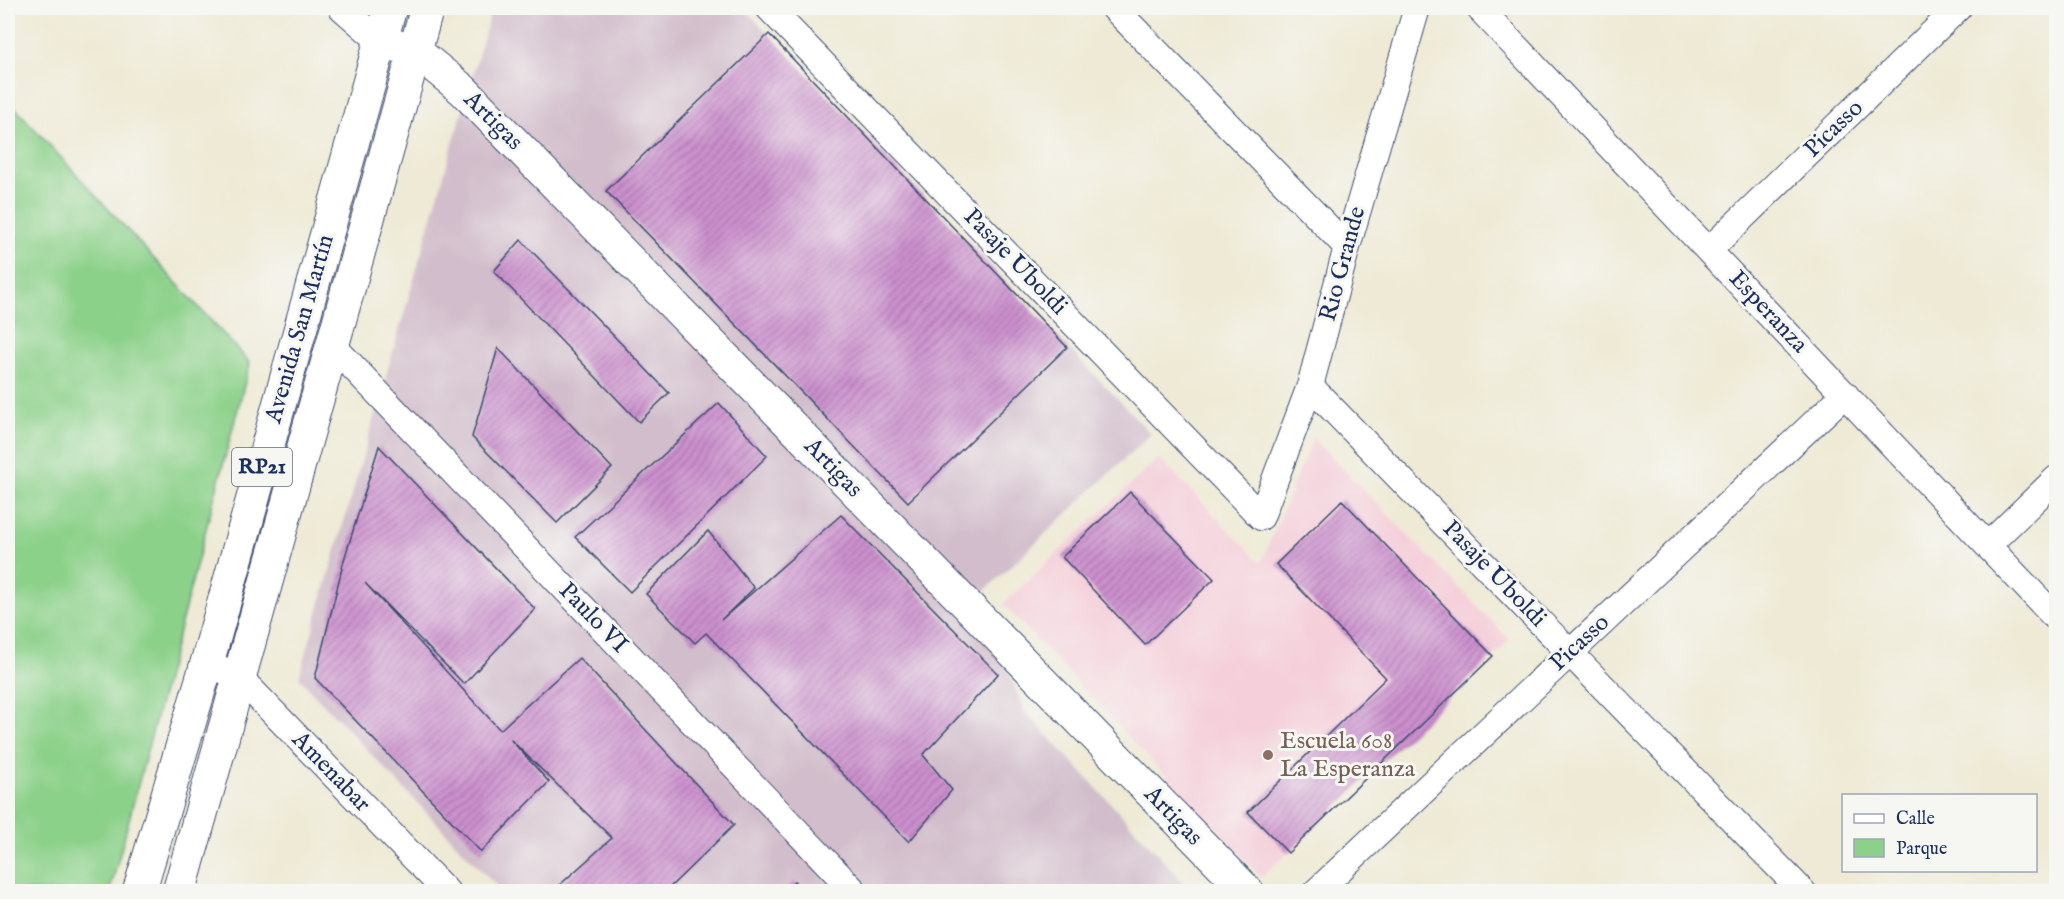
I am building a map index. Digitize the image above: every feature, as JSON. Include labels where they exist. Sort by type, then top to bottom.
[{"type":"main road","name":"Avenida San Martín","points":[[139,891],[207,663],[390,8]]},
{"type":"main road","name":"Avenida San Martín","points":[[179,891],[427,8]]},
{"type":"street","points":[[342,8],[381,42],[414,50]]},
{"type":"street","name":"Pasaje Uboldi","points":[[769,8],[1261,517]]},
{"type":"street","points":[[1114,8],[1347,246]]},
{"type":"street","name":"Rio Grande","points":[[1261,517],[1310,386],[1347,246],[1417,8]]},
{"type":"street","name":"Esperanza","points":[[1479,8],[2056,618]]},
{"type":"street","name":"Picasso","points":[[1709,250],[1958,8]]},
{"type":"street","name":"Artigas","points":[[414,50],[463,90],[1248,891]]},
{"type":"street","name":"Paulo VI","points":[[332,345],[855,891]]},
{"type":"street","name":"Pasaje Uboldi","points":[[1310,386],[1803,891]]},
{"type":"street","name":"Picasso","points":[[1316,891],[1845,394]]},
{"type":"street","points":[[1988,545],[2056,479]]},
{"type":"street","name":"Amenabar","points":[[207,663],[239,677],[447,891]]},
{"type":"shaded area","points":[[492,8],[744,8],[1151,434],[979,596],[1024,710],[1192,891],[501,891],[299,678]]},
{"type":"shaded area","name":"Escuela 608 La Esperanza","points":[[1313,438],[1510,640],[1261,877],[1003,604],[1159,458],[1261,563]]},
{"type":"green space","points":[[8,100],[250,363],[110,891],[8,891]]},
{"type":"building","points":[[769,34],[1067,347],[908,502],[606,191]]},
{"type":"building","points":[[521,240],[669,393],[639,422],[494,271]]},
{"type":"building","points":[[498,348],[612,468],[557,523],[472,437]]},
{"type":"building","points":[[719,403],[767,456],[630,592],[575,537]]},
{"type":"building","points":[[379,446],[535,609],[464,684],[365,583],[500,730],[579,658],[734,825],[666,891],[553,891],[612,838],[510,739],[549,782],[481,852],[315,678],[344,560]]},
{"type":"building","points":[[1130,492],[1214,579],[1145,645],[1062,557]]},
{"type":"building","points":[[1342,500],[1493,656],[1288,853],[1248,812],[1386,678],[1276,564]]},
{"type":"building","points":[[841,515],[998,674],[923,755],[952,790],[909,842],[706,633],[695,643],[646,594],[708,531],[754,588],[721,620]]},
{"type":"building","points":[[794,881],[803,891],[784,891]]},
{"type":"place","name":"Escuela 608 La Esperanza","points":[[1268,755]]}]
